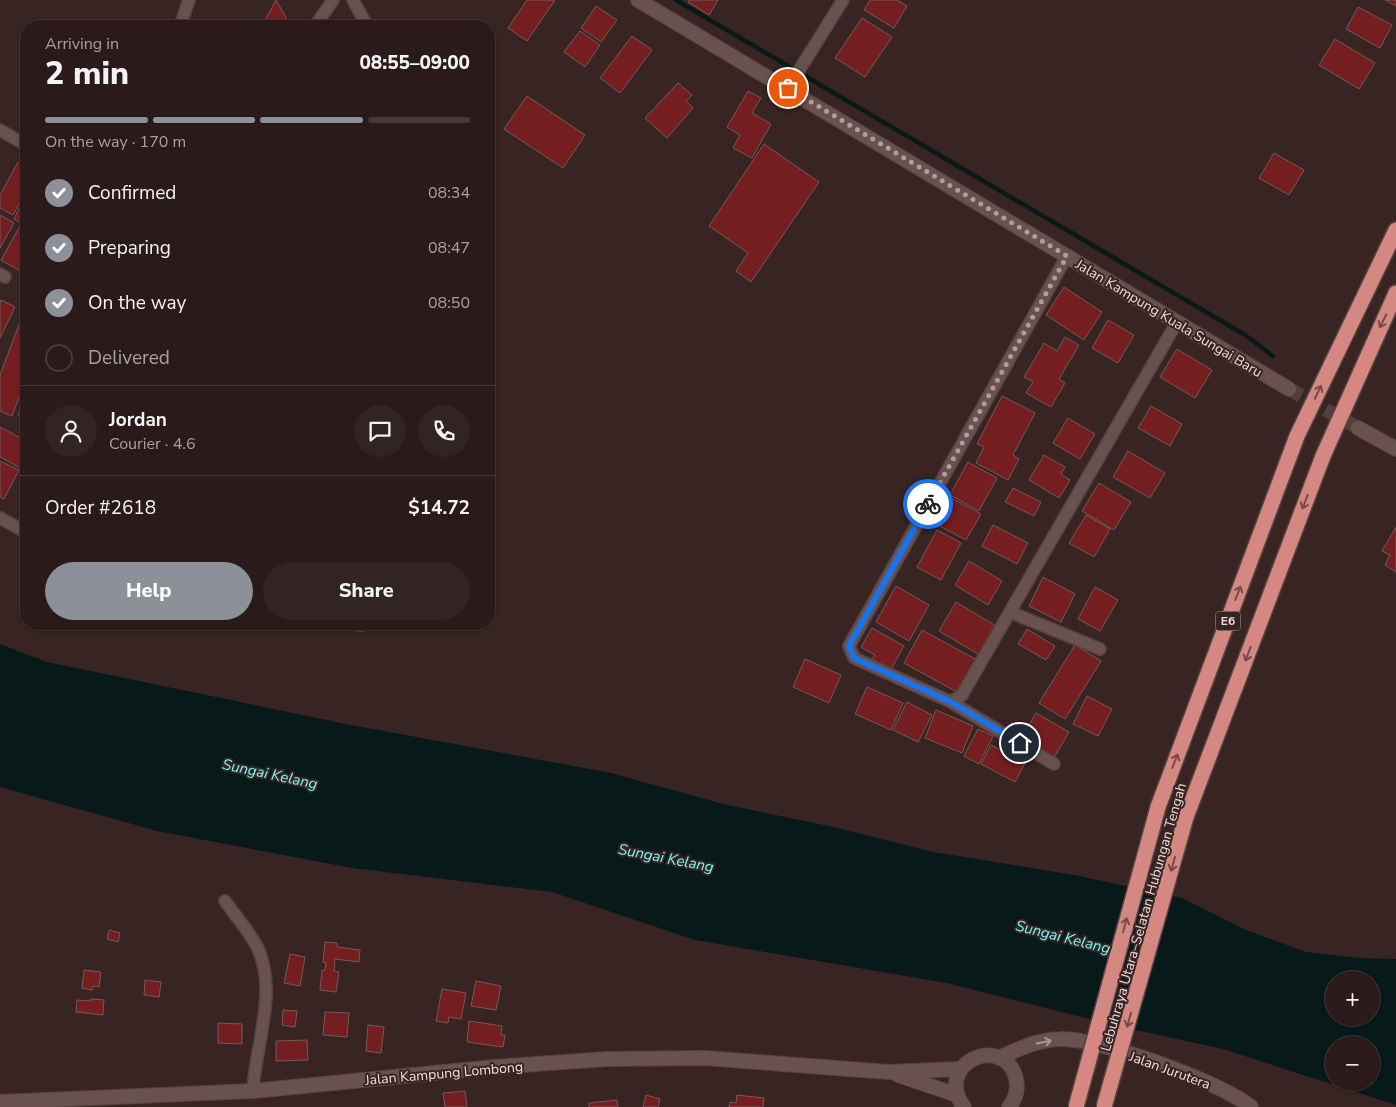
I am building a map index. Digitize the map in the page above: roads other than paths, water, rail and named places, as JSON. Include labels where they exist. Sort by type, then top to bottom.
[{"type":"highway","name":"Lebuhraya Utara–Selatan Hubungan Tengah","points":[[1076,1107],[1158,807],[1298,436],[1396,230]]},
{"type":"highway","name":"Lebuhraya Utara–Selatan Hubungan Tengah","points":[[1104,1107],[1186,817],[1323,456],[1396,293]]},
{"type":"street","points":[[182,20],[189,0]]},
{"type":"street","points":[[319,20],[333,0]]},
{"type":"street","points":[[353,0],[364,20]]},
{"type":"street","name":"Jalan Kampung Kuala Sungai Baru","points":[[638,0],[790,84],[1067,256],[1289,389]]},
{"type":"street","points":[[790,84],[843,0]]},
{"type":"street","points":[[0,130],[20,142]]},
{"type":"street","points":[[1054,764],[951,702],[854,658],[849,646],[1067,256]]},
{"type":"street","points":[[951,702],[962,695],[1177,322]]},
{"type":"street","points":[[1358,428],[1396,449]]},
{"type":"street","points":[[0,518],[20,529]]},
{"type":"street","points":[[1010,612],[1100,649]]},
{"type":"street","points":[[225,900],[258,949],[263,961],[265,998],[254,1068],[253,1091]]},
{"type":"street","name":"Jalan Jurutera","points":[[999,1058],[1021,1047],[1061,1039],[1100,1045],[1185,1074],[1220,1089],[1251,1107]]},
{"type":"street","points":[[961,1101],[957,1078],[960,1069],[973,1058],[990,1055],[1007,1063],[1017,1081],[1017,1091],[1009,1107]]},
{"type":"street","name":"Jalan Kampung Lombong","points":[[0,1102],[253,1091],[486,1068],[607,1059],[705,1058],[888,1072]]},
{"type":"street","points":[[888,1072],[960,1069]]},
{"type":"street","points":[[888,1072],[961,1101]]},
{"type":"water","name":"Sungai Kelang","points":[[0,644],[47,662],[346,724],[611,773],[723,804],[838,828],[933,852],[1074,875],[1182,898],[1246,930],[1306,952],[1360,958],[1396,959],[1396,1105],[1353,1091],[1380,1091],[1380,1036],[1325,1036],[1325,1082],[1223,1049],[1113,1025],[947,983],[695,940],[552,892],[352,868],[157,831],[0,787]]},
{"type":"waterway","points":[[676,0],[1245,335],[1273,356]]},
{"type":"tunnel","points":[[1289,389],[1358,428]]}]
